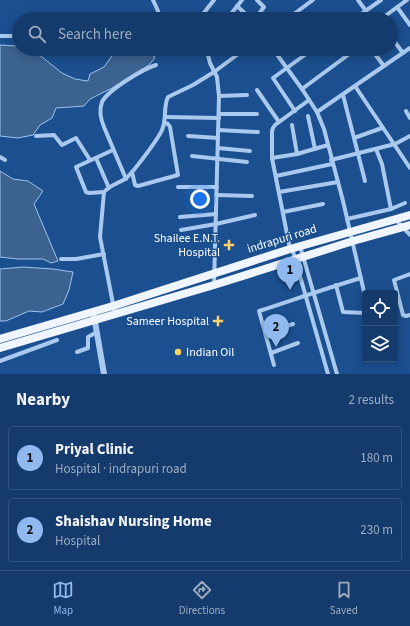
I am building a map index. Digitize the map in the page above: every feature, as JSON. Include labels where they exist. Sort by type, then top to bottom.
[{"type":"main road","name":"indrapuri road","points":[[114,310],[215,272],[294,247],[410,214]]},
{"type":"main road","name":"indrapuri road","points":[[94,316],[214,285],[353,241],[406,226]]},
{"type":"main road","points":[[0,339],[94,316]]},
{"type":"main road","points":[[0,348],[94,316]]},
{"type":"street","points":[[153,0],[158,12]]},
{"type":"street","points":[[205,12],[214,0]]},
{"type":"street","points":[[232,12],[242,0]]},
{"type":"street","points":[[257,0],[264,6],[261,12]]},
{"type":"street","points":[[297,12],[313,0]]},
{"type":"street","points":[[358,0],[366,11],[381,0]]},
{"type":"street","points":[[391,12],[406,0]]},
{"type":"street","points":[[237,6],[243,12]]},
{"type":"street","points":[[397,8],[410,25]]},
{"type":"street","points":[[0,36],[12,36]]},
{"type":"street","points":[[398,46],[403,53]]},
{"type":"street","points":[[317,112],[410,48]]},
{"type":"street","points":[[208,56],[218,81],[219,96],[214,285]]},
{"type":"street","points":[[114,150],[76,167],[86,192],[104,192],[126,178],[156,140],[165,123],[166,101],[168,97],[193,85],[235,56]]},
{"type":"street","points":[[278,56],[317,112],[338,182],[364,290]]},
{"type":"street","points":[[295,111],[273,80],[274,76],[303,56]]},
{"type":"street","points":[[302,89],[347,56]]},
{"type":"street","points":[[376,56],[384,66]]},
{"type":"street","points":[[126,178],[102,120],[102,102],[116,88],[144,69],[156,66]]},
{"type":"street","points":[[355,86],[410,168]]},
{"type":"street","points":[[257,90],[279,122]]},
{"type":"street","points":[[219,96],[247,95]]},
{"type":"street","points":[[342,95],[365,181]]},
{"type":"street","points":[[309,100],[273,128],[272,158],[283,212],[294,247],[314,292],[337,374]]},
{"type":"street","points":[[406,111],[410,118]]},
{"type":"street","points":[[165,118],[257,114]]},
{"type":"street","points":[[308,116],[315,149]]},
{"type":"street","points":[[132,172],[135,184],[138,186],[178,176],[170,127],[165,123]]},
{"type":"street","points":[[292,125],[297,154]]},
{"type":"street","points":[[354,138],[382,128]]},
{"type":"street","points":[[218,130],[258,132]]},
{"type":"street","points":[[36,136],[54,134],[62,145],[76,138],[90,160]]},
{"type":"street","points":[[188,136],[218,138]]},
{"type":"street","points":[[276,176],[395,144],[410,136]]},
{"type":"street","points":[[272,158],[297,154],[328,145]]},
{"type":"street","points":[[218,148],[250,150]]},
{"type":"street","points":[[376,149],[382,164],[391,209]]},
{"type":"street","points":[[192,156],[247,162]]},
{"type":"street","points":[[0,157],[5,160]]},
{"type":"street","points":[[96,158],[109,188]]},
{"type":"street","points":[[279,192],[338,182]]},
{"type":"street","points":[[178,187],[216,187]]},
{"type":"street","points":[[104,192],[100,230],[114,310]]},
{"type":"street","points":[[216,195],[252,196]]},
{"type":"street","points":[[347,219],[391,209],[405,203]]},
{"type":"street","points":[[283,212],[322,204]]},
{"type":"street","points":[[180,217],[216,214]]},
{"type":"street","points":[[181,230],[255,215]]},
{"type":"street","points":[[395,219],[406,226],[410,235]]},
{"type":"street","points":[[294,247],[300,258],[306,296],[328,374]]},
{"type":"street","points":[[61,260],[104,254]]},
{"type":"street","points":[[410,274],[394,280],[403,315],[410,315]]},
{"type":"street","points":[[274,365],[259,311],[361,278]]},
{"type":"street","points":[[336,285],[343,312],[362,314]]},
{"type":"street","points":[[94,316],[104,374]]},
{"type":"street","points":[[265,333],[292,324]]},
{"type":"street","points":[[77,352],[88,348],[88,338],[97,332]]},
{"type":"street","points":[[0,361],[57,340]]},
{"type":"street","points":[[271,353],[298,343]]},
{"type":"water","points":[[0,45],[12,46],[12,56],[41,56],[62,73],[75,79],[88,81],[90,74],[104,67],[112,56],[154,56],[154,59],[149,65],[112,88],[90,99],[84,106],[56,108],[52,118],[40,125],[33,135],[18,138],[0,136]]},
{"type":"water","points":[[0,171],[13,179],[28,181],[43,191],[34,204],[58,261],[51,263],[43,259],[0,257]]},
{"type":"water","points":[[23,267],[73,272],[69,290],[63,304],[42,312],[29,311],[6,321],[0,321],[0,269]]},
{"type":"place","name":"Shailee E.N.T. Hospital","points":[[229,245]]},
{"type":"place","name":"Priyal Clinic","points":[[290,290]]},
{"type":"place","name":"Sameer Hospital","points":[[218,321]]},
{"type":"place","name":"Shaishav Nursing Home","points":[[276,347]]},
{"type":"place","name":"Indian Oil","points":[[178,352]]}]
